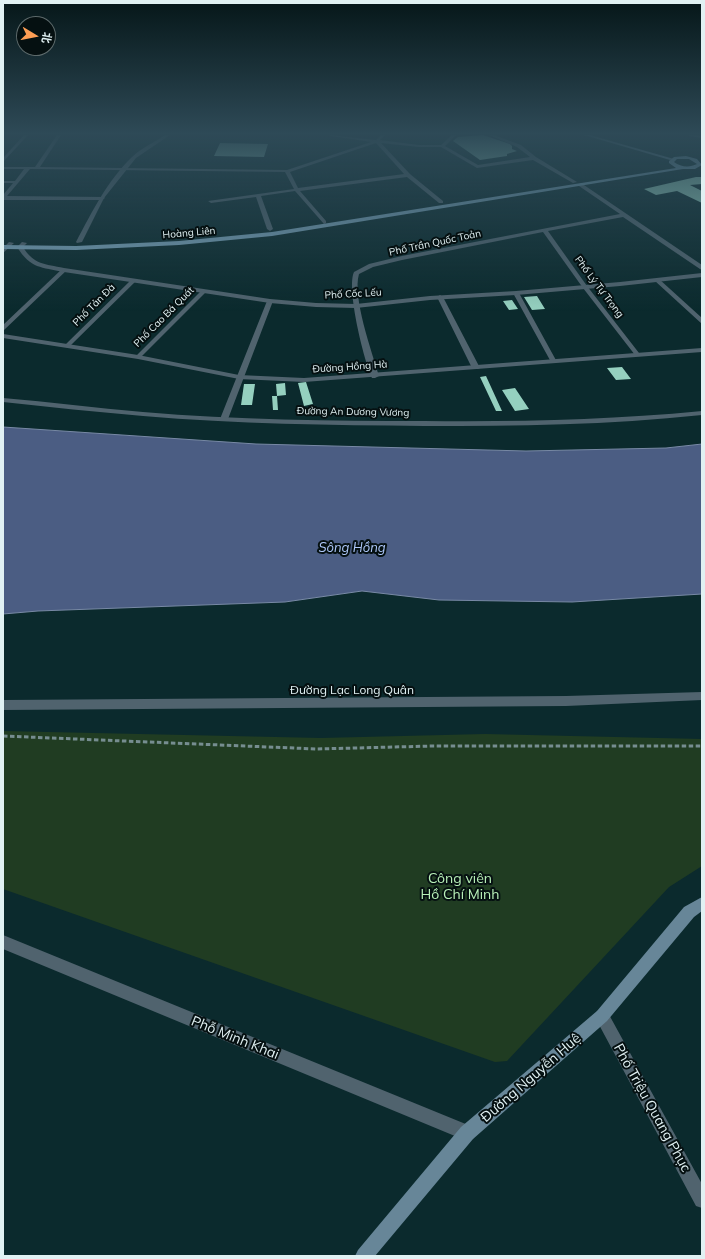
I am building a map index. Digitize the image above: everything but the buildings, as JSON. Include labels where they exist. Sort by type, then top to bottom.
[{"type":"main road","name":"Hoàng Liên","points":[[6,246],[179,243],[272,234],[441,202],[496,194]]},
{"type":"main road","name":"Hoàng Liên","points":[[77,245],[178,238],[325,224],[532,194]]},
{"type":"main road","points":[[441,202],[447,207]]},
{"type":"main road","name":"Đường Nguyễn Huệ","points":[[364,1256],[467,1133],[602,1016],[689,912],[702,904]]},
{"type":"street","points":[[77,245],[105,194]]},
{"type":"street","points":[[211,201],[273,194]]},
{"type":"street","points":[[300,194],[325,224]]},
{"type":"street","points":[[431,194],[441,202]]},
{"type":"street","points":[[592,194],[702,268]]},
{"type":"street","points":[[258,196],[270,229]]},
{"type":"street","points":[[3,198],[102,198]]},
{"type":"street","name":"Phố Trần Quốc Toản","points":[[375,376],[356,306],[354,276],[356,272],[402,258],[623,215]]},
{"type":"street","name":"Phố Lý Tự Trọng","points":[[545,231],[637,354]]},
{"type":"street","name":"Phố Cốc Lếu","points":[[22,245],[27,258],[36,264],[64,270],[270,301],[316,305],[356,306],[440,297],[516,293],[586,287],[702,275]]},
{"type":"street","points":[[3,329],[64,270]]},
{"type":"street","name":"Phố Tản Đà","points":[[68,345],[134,280]]},
{"type":"street","points":[[657,280],[702,322]]},
{"type":"street","name":"Phố Cao Bá Quát","points":[[138,357],[204,291]]},
{"type":"street","points":[[516,293],[554,362]]},
{"type":"street","points":[[440,297],[476,368]]},
{"type":"street","points":[[224,419],[239,377],[270,301]]},
{"type":"street","name":"Đường Hồng Hà","points":[[3,336],[138,357],[239,377],[304,380],[375,376],[702,350]]},
{"type":"street","name":"Đường An Dương Vương","points":[[3,400],[144,414],[224,419],[355,423],[512,424],[591,422],[702,413]]},
{"type":"street","name":"Đường Lạc Long Quân","points":[[3,705],[566,701],[702,696]]},
{"type":"street","name":"Phỗ Minh Khai","points":[[3,942],[467,1133]]},
{"type":"street","name":"Phố Triệu Quang Phục","points":[[602,1016],[702,1200]]},
{"type":"path","points":[[3,736],[317,749],[433,746],[702,746]]},
{"type":"green space","name":"Công viên Hồ Chí Minh","points":[[3,731],[321,738],[485,734],[702,739],[702,866],[669,887],[507,1061],[495,1062],[3,889]]},
{"type":"water","name":"Sông Hồng","points":[[3,427],[256,444],[526,451],[666,448],[702,444],[702,594],[572,602],[439,600],[362,591],[285,602],[38,611],[3,614]]}]
